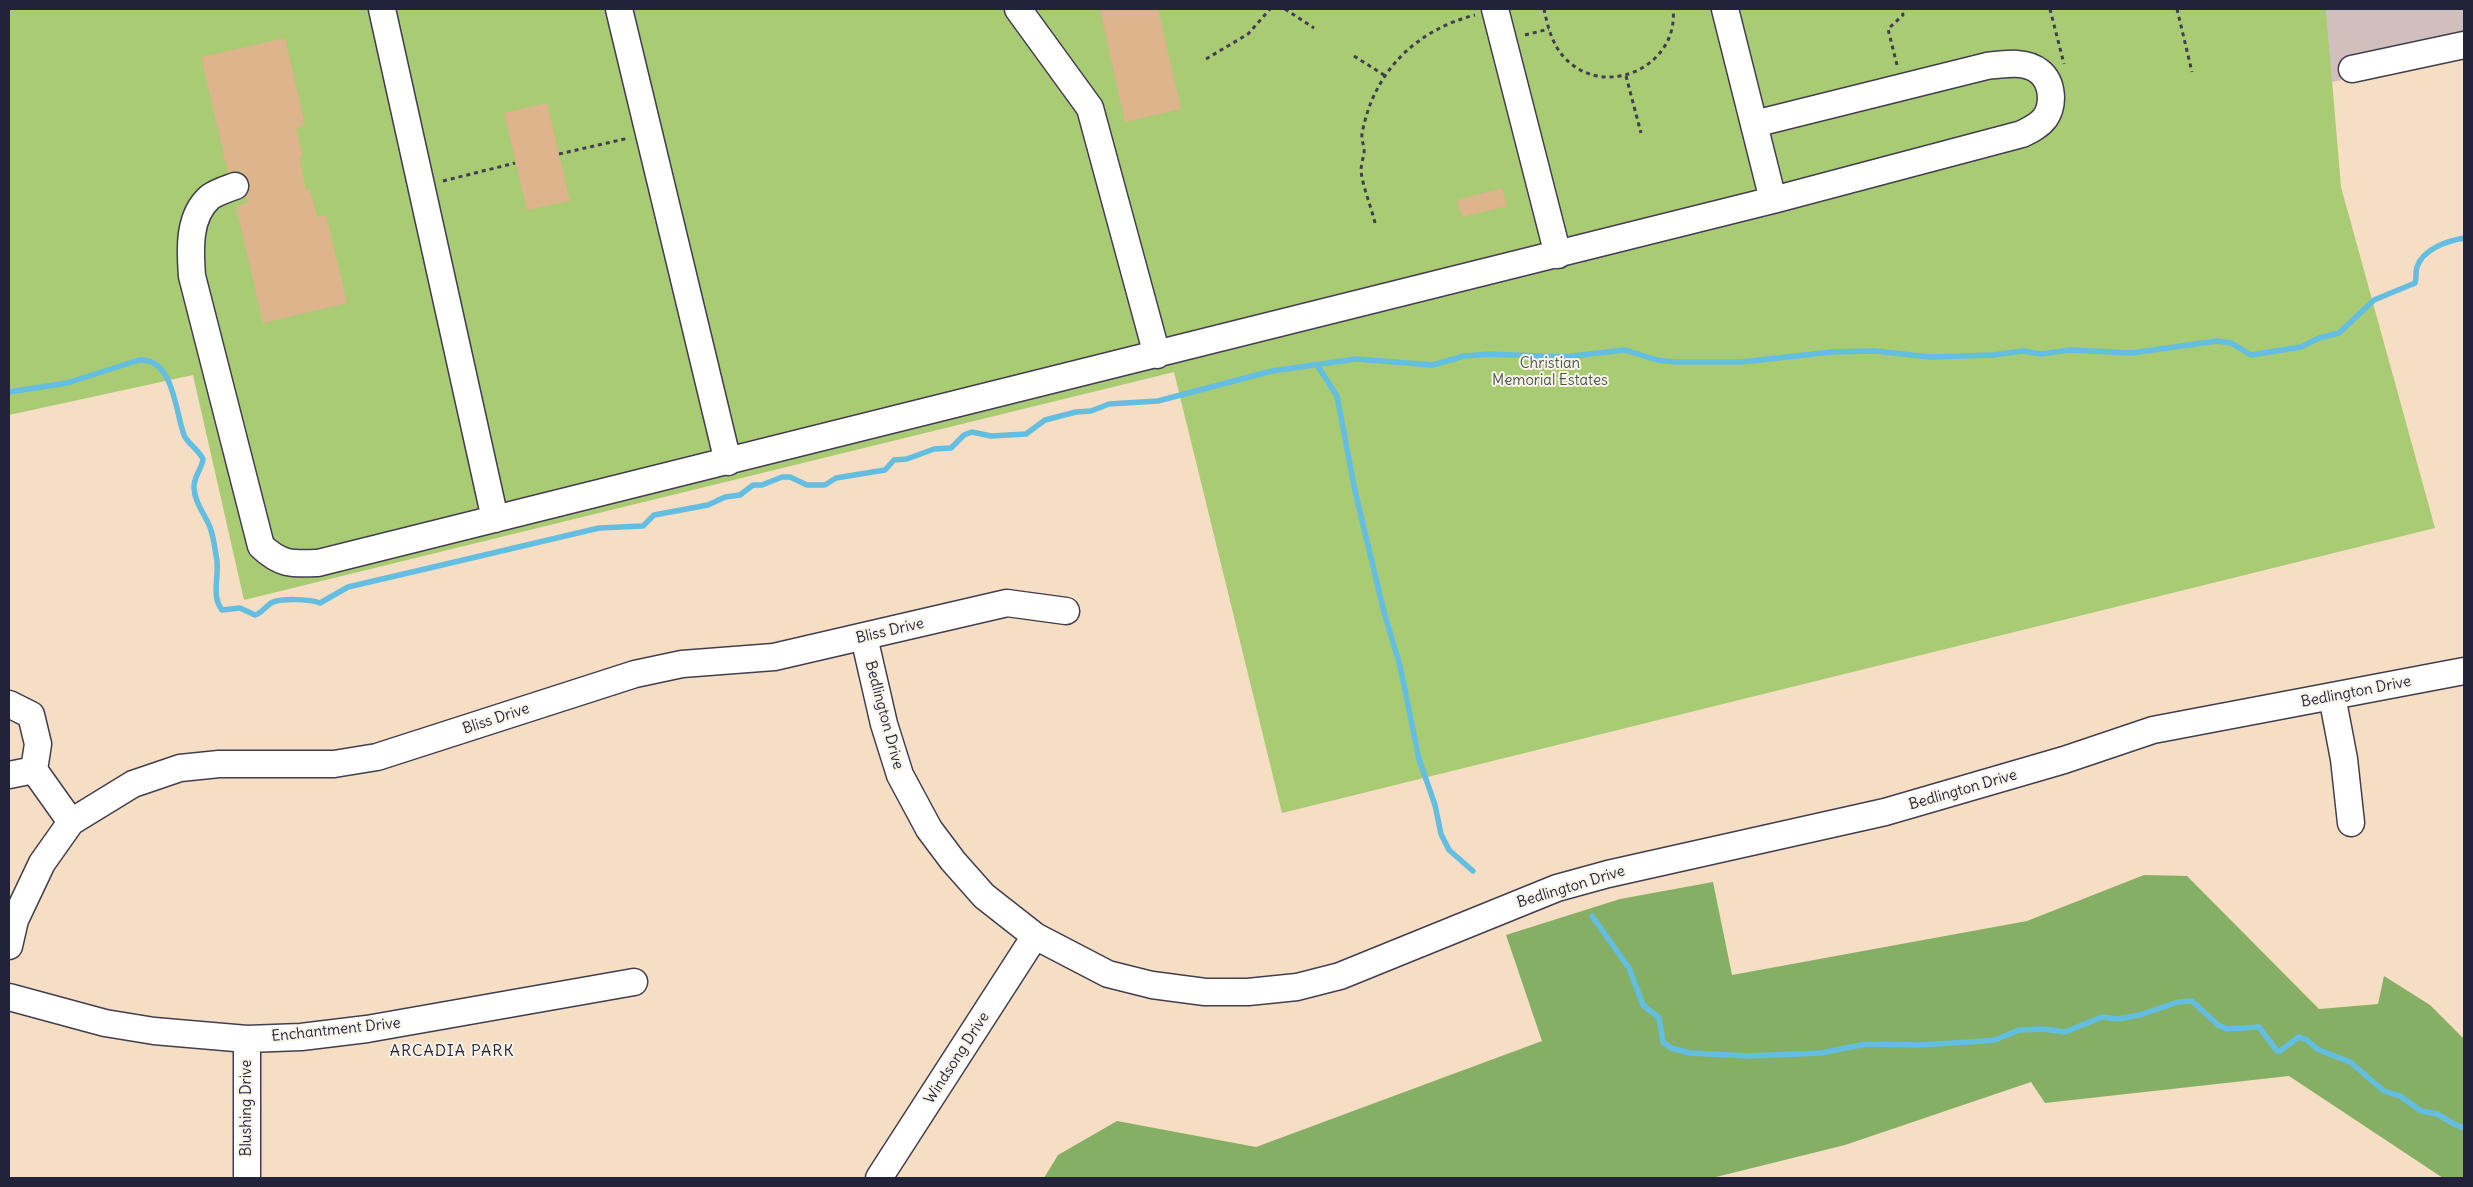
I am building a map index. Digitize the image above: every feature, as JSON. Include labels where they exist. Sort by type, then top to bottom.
[{"type":"street","points":[[382,9],[495,519]]},
{"type":"street","points":[[619,9],[728,462]]},
{"type":"street","points":[[1018,9],[1090,108],[1158,354]]},
{"type":"street","points":[[1725,9],[1773,200]]},
{"type":"street","points":[[1495,10],[1558,255]]},
{"type":"street","points":[[2352,69],[2464,46]]},
{"type":"street","points":[[236,186],[211,197],[204,204],[194,225],[190,255],[192,276],[261,546],[273,557],[288,564],[318,563],[1773,200],[2022,134],[2036,127],[2045,119],[2051,106],[2048,82],[2040,72],[2027,66],[2010,63],[1754,124]]},
{"type":"street","name":"Bliss Drive","points":[[9,946],[16,920],[42,863],[71,822],[133,784],[180,768],[219,764],[334,764],[377,757],[635,674],[682,664],[774,657],[1007,603],[1066,611]]},
{"type":"street","name":"Bedlington Drive","points":[[864,637],[884,724],[900,775],[929,829],[953,861],[984,896],[1035,936],[1108,974],[1152,985],[1205,992],[1248,992],[1297,987],[1340,976],[1557,888],[1608,874],[1885,812],[2055,763],[2153,730],[2464,671]]},
{"type":"street","points":[[2332,696],[2344,759],[2351,823]]},
{"type":"street","points":[[9,704],[32,715],[38,744],[21,772],[71,822]]},
{"type":"street","name":"Windsong Drive","points":[[879,1178],[1035,936]]},
{"type":"street","name":"Enchantment Drive","points":[[9,997],[105,1023],[154,1030],[247,1038],[301,1037],[368,1029],[634,982]]},
{"type":"street","name":"Blushing Drive","points":[[247,1038],[247,1178]]},
{"type":"path","points":[[1206,58],[1248,34],[1270,9]]},
{"type":"path","points":[[1285,9],[1314,28]]},
{"type":"path","points":[[1544,9],[1556,48],[1570,63],[1587,73],[1606,78],[1626,76],[1645,68],[1660,54],[1670,37],[1674,17],[1673,9]]},
{"type":"path","points":[[1902,9],[1903,15],[1888,29],[1903,87]]},
{"type":"path","points":[[2050,9],[2065,69]]},
{"type":"path","points":[[2177,9],[2192,72]]},
{"type":"path","points":[[1376,223],[1361,170],[1364,150],[1361,141],[1375,93],[1384,76],[1408,48],[1426,34],[1454,20],[1495,10]]},
{"type":"path","points":[[1354,56],[1384,76]]},
{"type":"path","points":[[1626,76],[1641,133]]},
{"type":"path","points":[[559,154],[649,133]]},
{"type":"path","points":[[422,186],[515,163]]},
{"type":"shaded area","points":[[2326,9],[2464,9],[2464,54],[2332,82]]},
{"type":"green space","name":"Christian Memorial Estates","points":[[9,9],[2326,9],[2341,187],[2435,528],[1282,813],[1174,372],[244,600],[193,375],[9,415]]},
{"type":"green space","points":[[2144,875],[2187,876],[2319,1009],[2378,1004],[2384,976],[2430,1005],[2464,1039],[2464,1178],[2443,1178],[2289,1076],[2045,1103],[2031,1082],[1845,1145],[1712,1178],[1044,1178],[1058,1155],[1117,1121],[1256,1147],[1542,1041],[1506,935],[1620,899],[1713,882],[1732,975],[2027,921]]},
{"type":"building","points":[[1100,9],[1158,9],[1181,109],[1125,122]]},
{"type":"building","points":[[285,38],[305,125],[296,128],[303,157],[299,157],[306,190],[310,189],[317,217],[326,215],[347,303],[263,323],[236,206],[248,203],[246,196],[250,189],[249,181],[240,171],[228,173],[201,57]]},
{"type":"building","points":[[547,103],[570,201],[527,210],[504,113]]},
{"type":"building","points":[[1502,188],[1507,206],[1462,217],[1457,200]]},
{"type":"waterway","points":[[9,392],[67,383],[139,360],[151,362],[160,368],[171,388],[184,435],[203,459],[194,488],[200,508],[210,527],[213,540],[217,561],[216,593],[219,605],[222,610],[240,608],[255,615],[275,601],[295,600],[320,603],[348,587],[599,528],[643,526],[654,515],[708,505],[725,497],[740,495],[753,485],[762,485],[782,477],[790,477],[807,485],[825,485],[836,478],[885,470],[894,460],[907,459],[934,449],[951,448],[964,435],[972,432],[991,436],[1026,434],[1045,420],[1076,412],[1091,411],[1109,404],[1158,401],[1272,371],[1356,359],[1433,365],[1464,356],[1489,354],[1564,357],[1625,350],[1657,360],[1675,362],[1742,362],[1831,352],[1875,351],[1930,357],[1993,355],[2023,351],[2041,354],[2070,350],[2132,353],[2217,341],[2231,343],[2251,355],[2301,347],[2319,338],[2339,333],[2374,300],[2415,283],[2417,267],[2424,255],[2450,241],[2464,238]]},
{"type":"waterway","points":[[1317,365],[1337,396],[1355,491],[1384,612],[1400,666],[1419,759],[1435,805],[1441,834],[1449,850],[1473,871]]},
{"type":"waterway","points":[[1592,916],[1629,968],[1643,1005],[1659,1018],[1663,1042],[1671,1048],[1690,1053],[1748,1056],[1821,1053],[1866,1044],[1920,1045],[1995,1040],[2019,1030],[2043,1029],[2065,1032],[2102,1017],[2118,1019],[2140,1015],[2178,1002],[2192,1001],[2218,1025],[2227,1029],[2259,1027],[2277,1051],[2280,1051],[2299,1037],[2307,1040],[2317,1049],[2350,1062],[2384,1091],[2400,1096],[2421,1111],[2437,1114],[2464,1128]]},
{"type":"district","name":"ARCADIA PARK","points":[[452,1051]]}]
